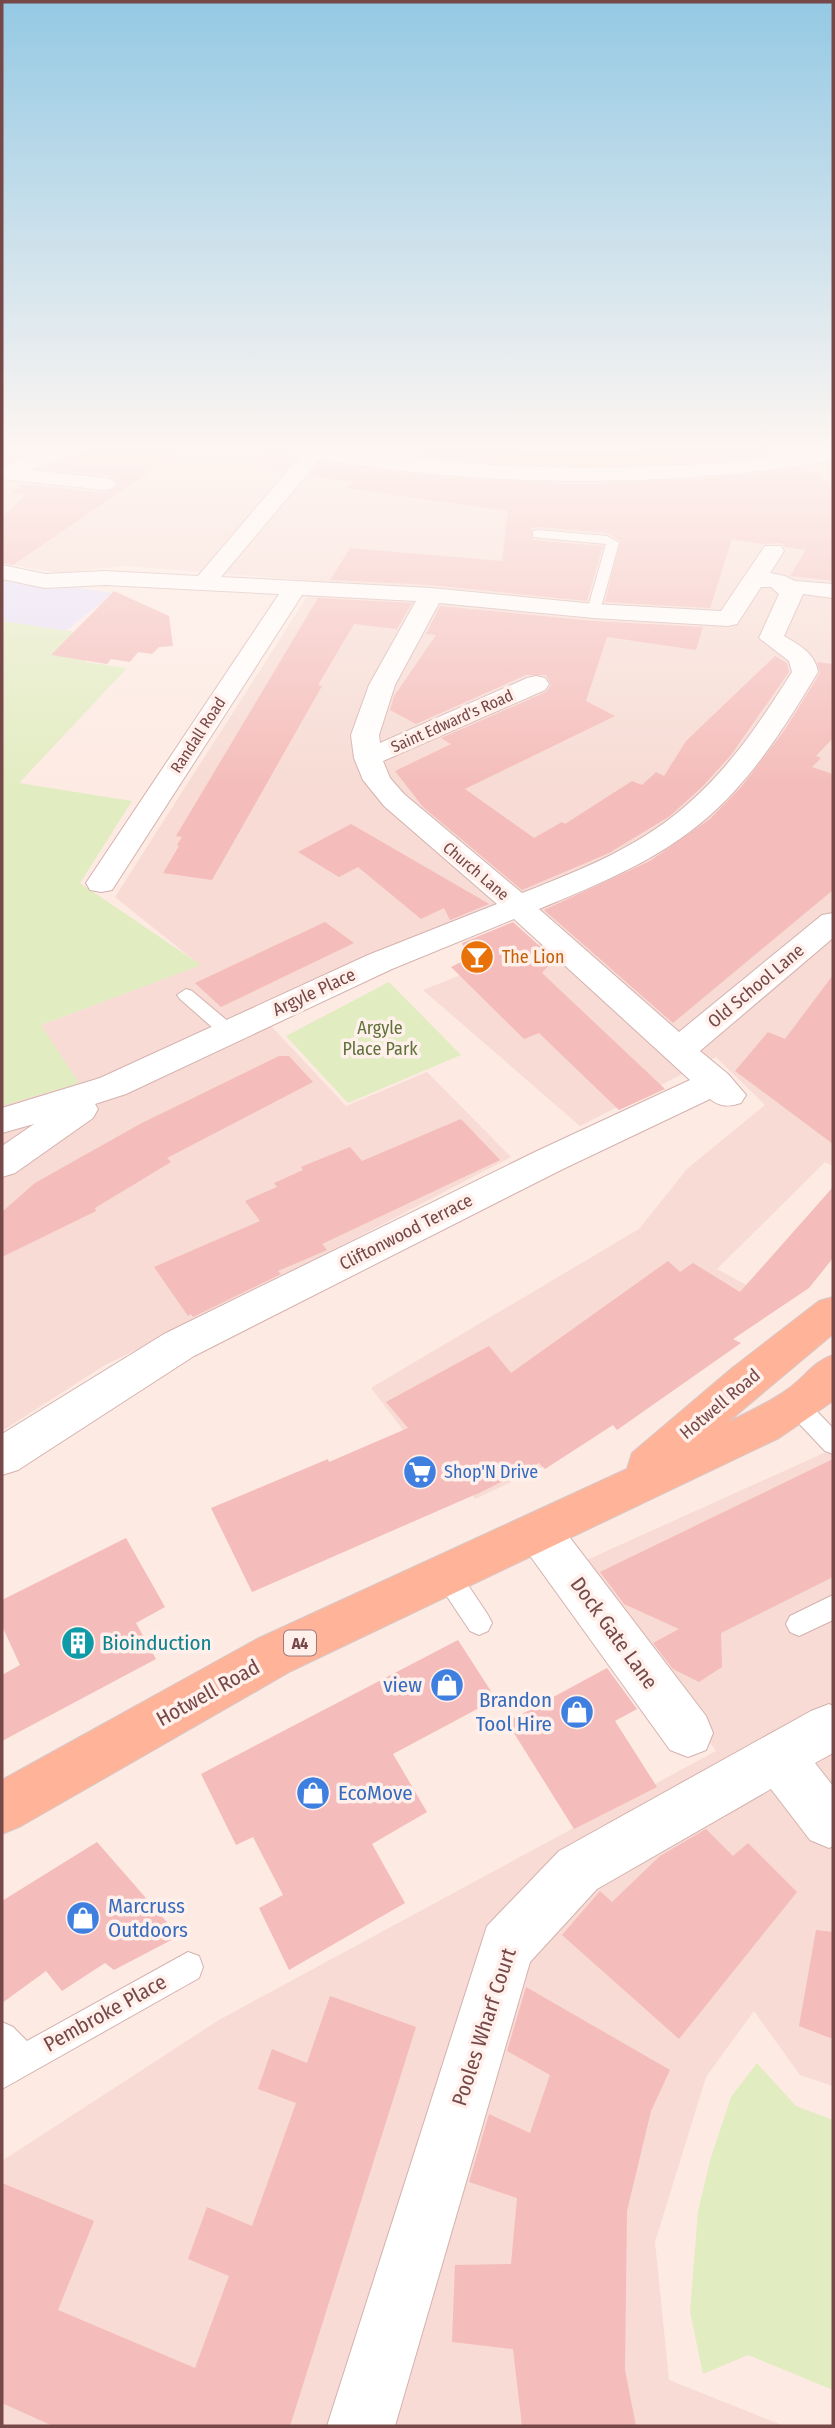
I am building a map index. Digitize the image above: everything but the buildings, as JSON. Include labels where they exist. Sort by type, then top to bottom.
[{"type":"main road","name":"Hotwell Road","points":[[609,1500],[746,1381],[833,1312]]},
{"type":"main road","name":"Hotwell Road","points":[[2,1808],[274,1656],[764,1425],[797,1406],[826,1382],[833,1372]]},
{"type":"street","points":[[204,583],[220,562]]},
{"type":"street","points":[[760,579],[758,573],[765,562]]},
{"type":"street","points":[[2,572],[44,581],[105,578],[431,595],[594,611],[728,619],[752,582],[760,579],[777,582],[791,589],[804,587],[833,591]]},
{"type":"street","name":"Randall Road","points":[[101,883],[295,588]]},
{"type":"street","name":"Argyle Place","points":[[113,1086],[380,962],[592,877],[625,860],[688,818],[717,791],[777,718],[805,672],[804,661],[774,641],[772,634],[790,599],[791,589]]},
{"type":"street","name":"Church Lane","points":[[431,595],[382,685],[365,736],[368,758],[377,780],[394,800],[518,906],[722,1088]]},
{"type":"street","name":"Saint Edward's Road","points":[[368,758],[536,684]]},
{"type":"street","name":"Old School Lane","points":[[679,1050],[833,922]]},
{"type":"street","points":[[2,1121],[113,1086]]},
{"type":"street","points":[[2,1164],[113,1086]]},
{"type":"street","name":"Cliftonwood Terrace","points":[[2,1457],[191,1339],[550,1160],[722,1088]]},
{"type":"street","name":"Dock Gate Lane","points":[[539,1532],[688,1734]]},
{"type":"street","name":"Pooles Wharf Court","points":[[361,2426],[507,1946],[578,1870],[829,1728]]},
{"type":"street","points":[[778,1757],[830,1822]]},
{"type":"lane","points":[[594,611],[608,562]]},
{"type":"lane","points":[[186,995],[229,1032]]},
{"type":"lane","points":[[797,1406],[833,1444]]},
{"type":"lane","points":[[447,1575],[479,1623]]},
{"type":"lane","points":[[799,1624],[833,1607]]},
{"type":"lane","name":"Pembroke Place","points":[[8,2057],[188,1967]]},
{"type":"shaded area","points":[[833,562],[833,1166],[825,1162],[717,1269],[783,1305],[553,1462],[475,1499],[435,1443],[419,1451],[371,1388],[639,1229],[687,1169],[765,1105],[716,1057],[580,1126],[423,990],[568,933],[522,893],[257,1011],[346,1106],[427,1072],[511,1157],[228,1305],[105,1365],[2,1431],[2,1040],[200,965],[115,897],[317,581],[125,566],[59,573],[2,563]]},
{"type":"shaded area","points":[[2,576],[113,593],[2,682]]},
{"type":"shaded area","points":[[833,1449],[833,2086],[800,2075],[754,2011],[706,2077],[655,2242],[669,2380],[784,2426],[2,2426],[2,2161],[219,2020],[716,1751],[580,1563]]},
{"type":"green space","points":[[2,621],[109,637],[85,662],[127,668],[19,783],[132,801],[80,883],[201,965],[41,1025],[79,1083],[2,1106]]},
{"type":"green space","name":"Argyle Place Park","points":[[389,982],[461,1055],[348,1103],[286,1036]]},
{"type":"green space","points":[[757,2063],[796,2106],[833,2120],[833,2390],[748,2355],[703,2374],[690,2312],[698,2211],[711,2157],[731,2097]]},
{"type":"place","name":"The Lion","points":[[477,957]]},
{"type":"place","name":"Shop'N Drive","points":[[420,1472]]},
{"type":"place","name":"Bioinduction","points":[[78,1643]]},
{"type":"place","name":"view","points":[[447,1685]]},
{"type":"place","name":"Brandon Tool Hire","points":[[577,1712]]},
{"type":"place","name":"EcoMove","points":[[313,1793]]},
{"type":"place","name":"Marcruss Outdoors","points":[[83,1918]]}]
